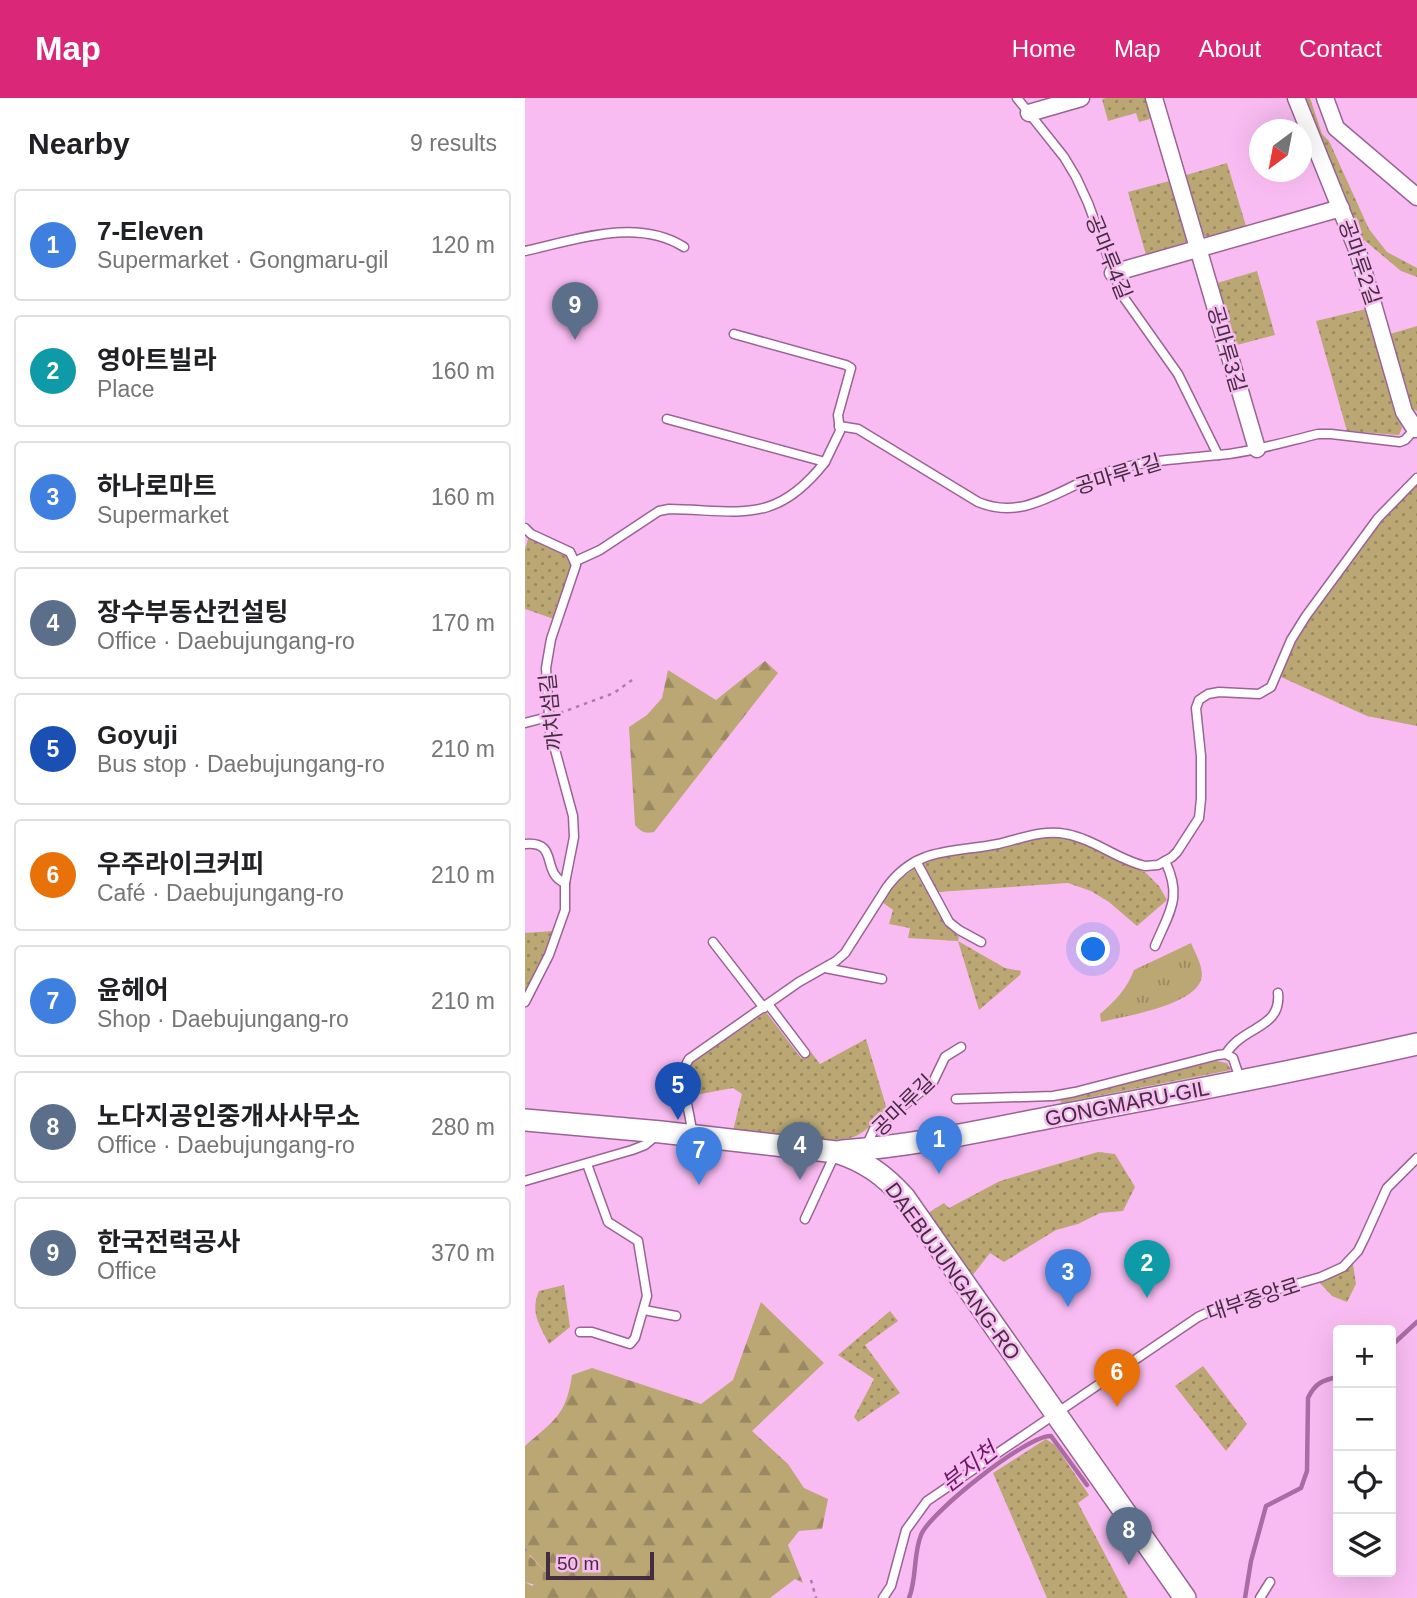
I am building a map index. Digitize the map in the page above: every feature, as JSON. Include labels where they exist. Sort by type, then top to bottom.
[{"type":"street","points":[[1029,113],[1053,102],[1081,98]]},
{"type":"street","name":"공마루3길","points":[[1154,98],[1257,449]]},
{"type":"street","name":"공마루2길","points":[[1296,98],[1341,208],[1374,302],[1403,412],[1416,430]]},
{"type":"street","points":[[1325,98],[1336,128],[1417,197]]},
{"type":"street","points":[[1113,273],[1341,208]]},
{"type":"street","name":"GONGMARU-GIL","points":[[836,1152],[887,1148],[1055,1106],[1241,1082],[1417,1045]]},
{"type":"street","name":"DAEBUJUNGANG-RO","points":[[525,1120],[836,1152],[856,1158],[877,1170],[904,1197],[1185,1598]]},
{"type":"street","points":[[877,1170],[879,1155],[887,1148]]},
{"type":"lane","name":"공마루4길","points":[[1017,98],[1064,157],[1076,177],[1088,202],[1122,295],[1178,374],[1218,455]]},
{"type":"lane","points":[[525,251],[603,235],[637,232],[665,237],[684,247]]},
{"type":"lane","points":[[526,532],[571,552],[576,561],[600,550],[659,511],[765,510],[797,493],[825,462],[840,431],[838,415],[851,368],[734,334]]},
{"type":"lane","points":[[667,419],[825,462]]},
{"type":"lane","name":"공마루1길","points":[[839,426],[858,429],[978,502],[1011,509],[1035,505],[1098,475],[1129,466],[1171,458],[1257,449],[1318,434],[1400,442],[1416,430]]},
{"type":"lane","points":[[692,1136],[684,1078],[686,1063],[693,1055],[799,982],[836,961],[851,946],[894,877],[916,861],[956,849],[1056,833],[1076,837],[1139,865],[1151,866],[1165,862],[1177,852],[1195,826],[1201,810],[1201,756],[1196,708],[1199,700],[1208,694],[1219,692],[1259,694],[1271,687],[1297,628],[1378,518],[1417,478]]},
{"type":"lane","name":"까치섬길","points":[[525,1002],[549,955],[565,910],[565,883],[574,837],[573,816],[555,754],[548,717],[546,668],[548,653],[576,561]]},
{"type":"lane","points":[[525,723],[548,717]]},
{"type":"lane","points":[[525,844],[541,845],[548,854],[552,873],[565,883]]},
{"type":"lane","points":[[916,861],[949,922],[981,942]]},
{"type":"lane","points":[[1155,946],[1175,897],[1174,882],[1165,862]]},
{"type":"lane","points":[[713,942],[805,1053]]},
{"type":"lane","points":[[825,968],[882,979]]},
{"type":"lane","points":[[1241,1082],[1233,1058],[1226,1055],[1238,1038],[1274,1015],[1280,1006],[1278,993]]},
{"type":"lane","name":"공마루길","points":[[877,1170],[866,1156],[865,1149],[874,1129],[933,1083],[940,1063],[961,1047]]},
{"type":"lane","name":"공마루길","points":[[956,1099],[1055,1106],[1075,1092],[1226,1055]]},
{"type":"lane","points":[[525,1181],[645,1145],[661,1132]]},
{"type":"lane","points":[[805,1219],[836,1152]]},
{"type":"lane","name":"대부중앙로","points":[[883,1598],[891,1586],[907,1530],[927,1501],[1198,1317],[1226,1304],[1321,1277],[1343,1266],[1358,1251],[1387,1188],[1417,1157]]},
{"type":"lane","points":[[580,1332],[591,1332],[630,1344],[635,1338],[644,1310],[647,1286],[638,1241],[608,1222],[587,1164]]},
{"type":"lane","points":[[644,1310],[676,1316]]},
{"type":"lane","points":[[1260,1598],[1269,1582]]},
{"type":"path","points":[[548,717],[614,694],[632,680]]},
{"type":"path","points":[[811,1580],[816,1598]]},
{"type":"green space","points":[[1147,98],[1153,118],[1139,122],[1136,113],[1108,121],[1102,99]]},
{"type":"green space","points":[[1303,98],[1310,98],[1322,134],[1329,141],[1369,229],[1387,252],[1417,268],[1417,277],[1401,271],[1358,235]]},
{"type":"green space","points":[[1227,163],[1246,226],[1209,238],[1199,233],[1183,176]]},
{"type":"green space","points":[[1173,180],[1188,236],[1184,246],[1146,255],[1128,192]]},
{"type":"green space","points":[[1257,271],[1275,335],[1233,346],[1214,284]]},
{"type":"green space","points":[[1370,308],[1402,428],[1399,435],[1347,431],[1316,321]]},
{"type":"green space","points":[[1417,326],[1417,411],[1409,407],[1390,334]]},
{"type":"green space","points":[[1417,484],[1417,726],[1367,716],[1281,677],[1301,633],[1327,592],[1380,524]]},
{"type":"green space","points":[[529,536],[570,556],[573,566],[554,619],[525,609],[525,549]]},
{"type":"green space","points":[[765,661],[778,673],[654,832],[646,833],[639,829],[635,825],[629,727],[647,715],[662,698],[668,670],[716,700]]},
{"type":"green space","points":[[1051,836],[1072,838],[1146,873],[1159,886],[1167,900],[1137,926],[1109,902],[1091,891],[1068,883],[938,892],[923,864],[924,861],[956,852],[1012,845]]},
{"type":"green space","points":[[914,869],[945,925],[959,937],[958,941],[908,938],[910,928],[889,924],[893,910],[882,902],[896,882]]},
{"type":"green space","points":[[553,931],[543,959],[525,994],[525,933]]},
{"type":"green space","points":[[958,941],[1005,968],[1021,971],[1020,975],[979,1010]]},
{"type":"green space","points":[[1191,943],[1202,971],[1201,980],[1195,989],[1172,1003],[1101,1022],[1100,1014],[1120,994],[1134,970]]},
{"type":"green space","points":[[766,1012],[801,1058],[811,1052],[820,1064],[866,1039],[888,1113],[858,1135],[848,1138],[798,1139],[733,1131],[742,1094],[733,1088],[690,1096],[687,1073],[690,1064]]},
{"type":"green space","points":[[1216,1061],[1227,1063],[1231,1070],[1061,1103],[1060,1099]]},
{"type":"green space","points":[[1098,1152],[1115,1154],[1135,1187],[1123,1211],[1100,1213],[1078,1224],[1056,1230],[1004,1262],[990,1253],[972,1276],[928,1213],[944,1203],[949,1208],[1000,1181]]},
{"type":"green space","points":[[1353,1264],[1356,1284],[1347,1302],[1332,1296],[1318,1281],[1336,1275]]},
{"type":"green space","points":[[564,1285],[570,1327],[549,1344],[537,1318],[536,1298],[539,1291]]},
{"type":"green space","points":[[761,1302],[824,1363],[752,1431],[788,1464],[804,1488],[828,1499],[822,1529],[799,1531],[788,1545],[803,1583],[795,1579],[770,1598],[525,1598],[525,1582],[532,1586],[548,1574],[530,1555],[525,1555],[525,1446],[551,1423],[562,1409],[572,1375],[592,1368],[701,1404],[733,1380]]},
{"type":"green space","points":[[890,1311],[898,1321],[865,1345],[900,1393],[858,1422],[854,1417],[874,1379],[838,1355]]},
{"type":"green space","points":[[1203,1366],[1247,1424],[1226,1451],[1175,1386]]},
{"type":"green space","points":[[1046,1439],[1055,1445],[1089,1495],[1078,1503],[1128,1598],[1047,1598],[993,1473]]},
{"type":"green space","points":[[525,1555],[529,1555],[548,1574],[542,1587],[525,1582]]},
{"type":"waterway","name":"분지천","points":[[1396,1341],[1417,1322]]},
{"type":"waterway","name":"분지천","points":[[1245,1598],[1251,1561],[1266,1506],[1301,1488],[1307,1471],[1308,1398],[1320,1383],[1333,1378]]},
{"type":"waterway","name":"분지천","points":[[909,1598],[921,1535],[928,1524],[960,1493],[1023,1447],[1051,1436],[1087,1485]]},
{"type":"place","name":"한국전력공사","points":[[575,340]]},
{"type":"place","name":"Goyuji","points":[[678,1120]]},
{"type":"place","name":"7-Eleven","points":[[939,1174]]},
{"type":"place","name":"장수부동산컨설팅","points":[[800,1180]]},
{"type":"place","name":"윤헤어","points":[[699,1185]]},
{"type":"place","name":"영아트빌라","points":[[1147,1298]]},
{"type":"place","name":"하나로마트","points":[[1068,1307]]},
{"type":"place","name":"우주라이크커피","points":[[1117,1407]]},
{"type":"place","name":"노다지공인중개사사무소","points":[[1129,1565]]}]
